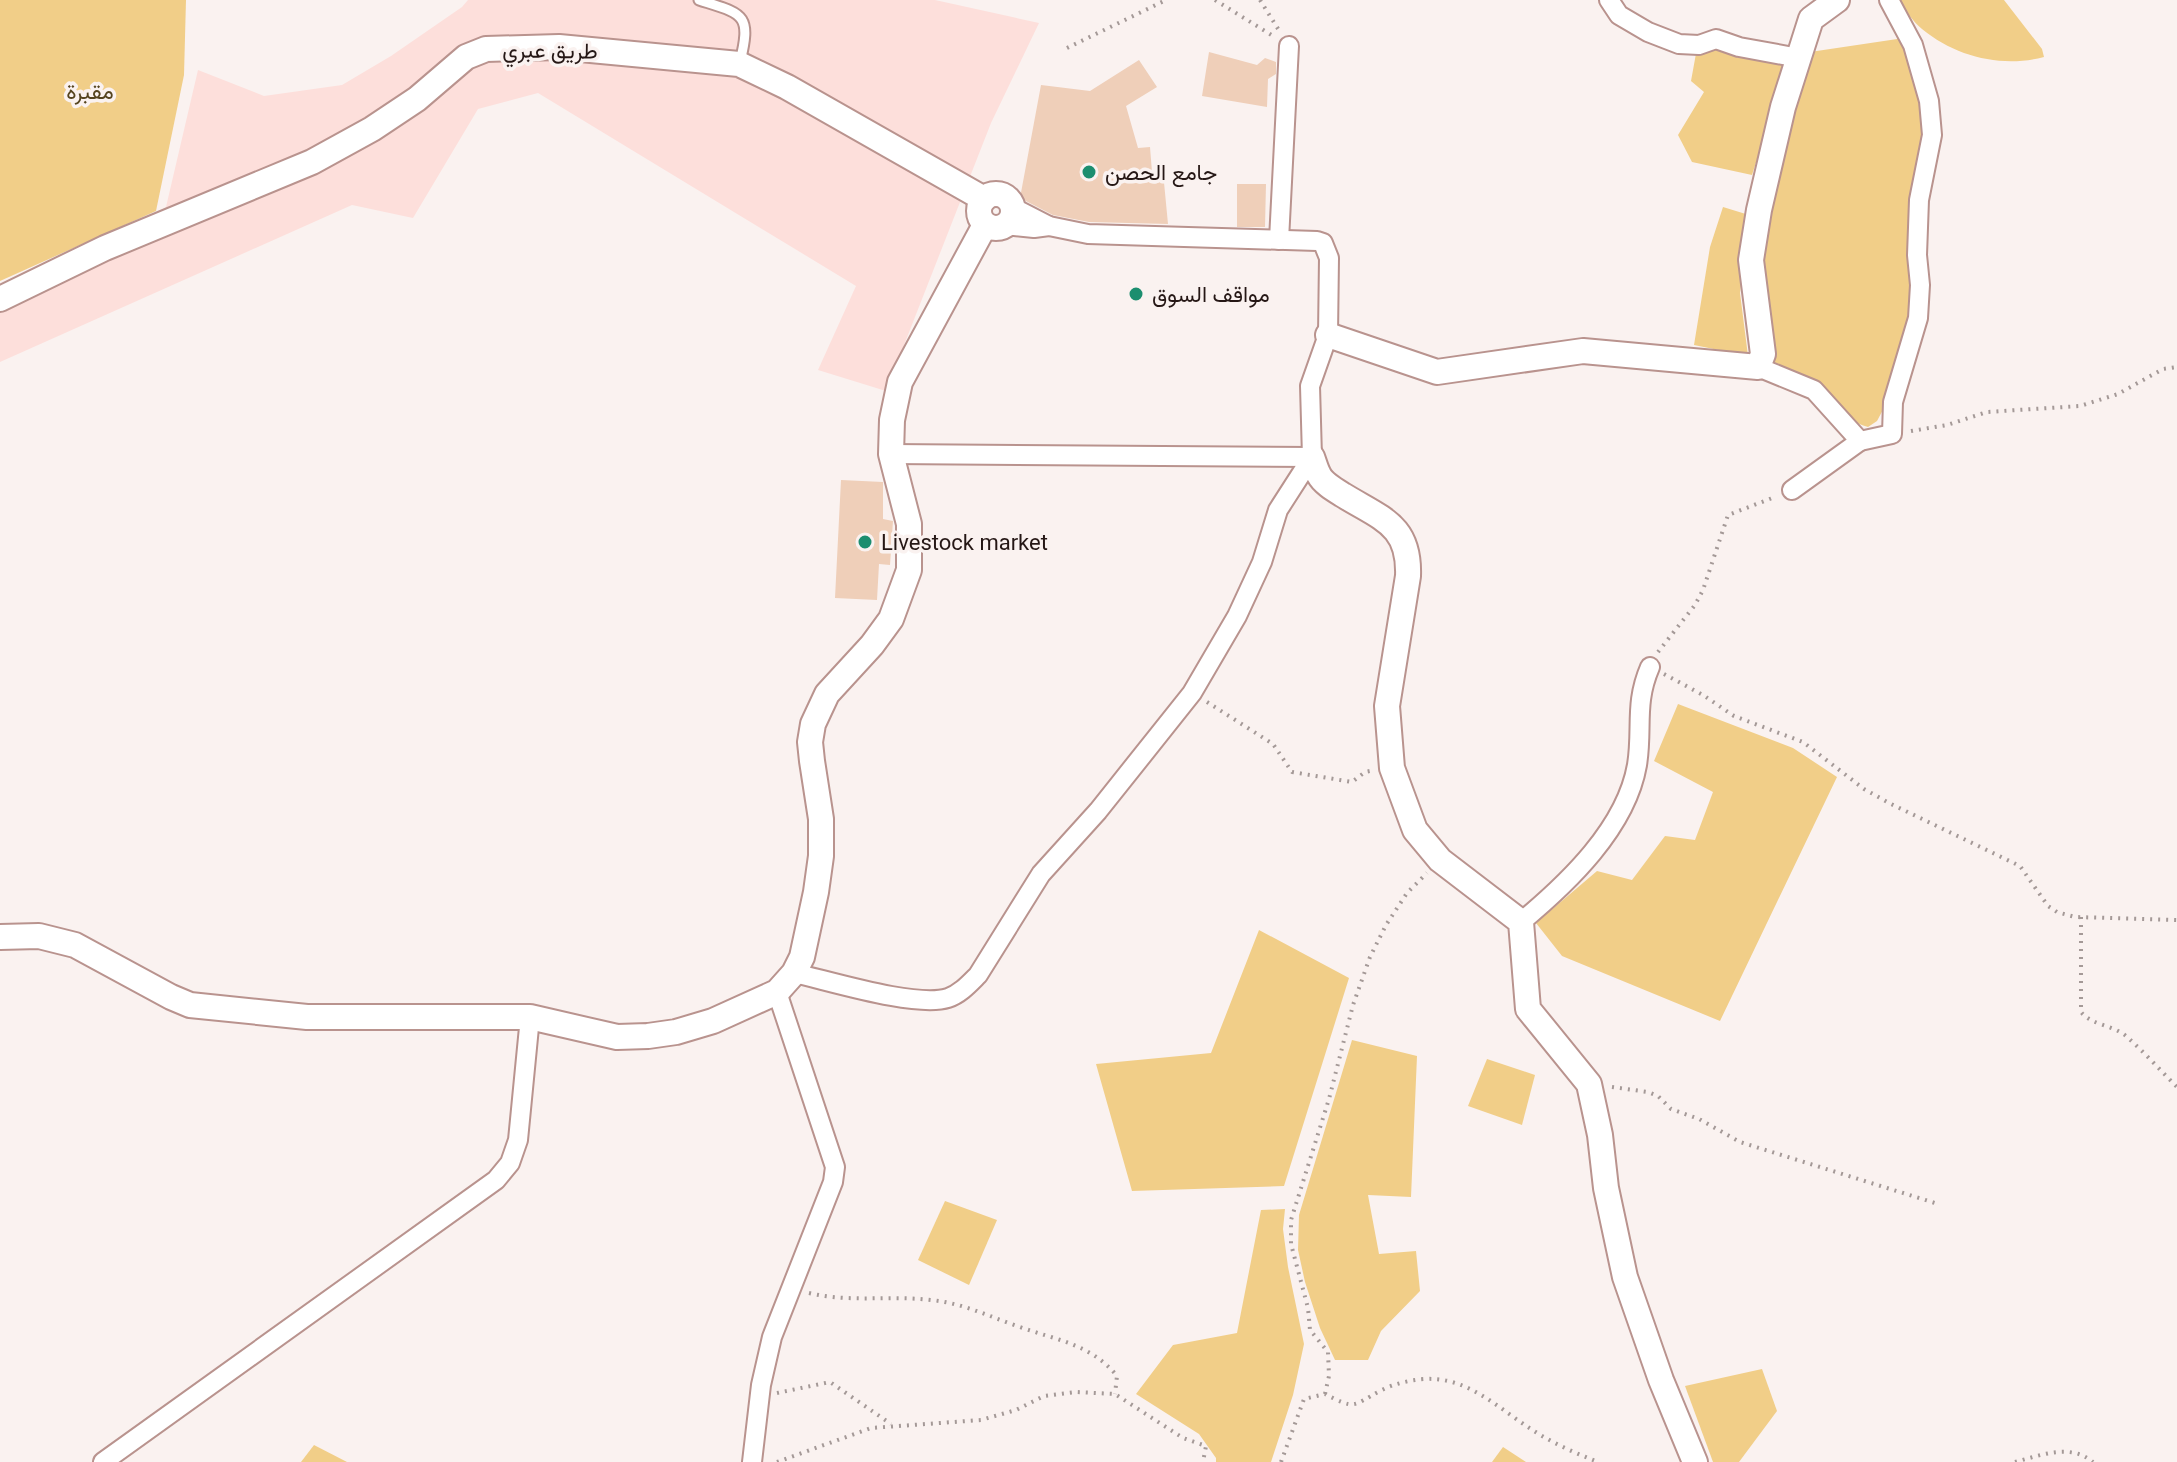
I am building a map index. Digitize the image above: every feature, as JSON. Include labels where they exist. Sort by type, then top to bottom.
[{"type":"street","points":[[1609,0],[1619,15],[1648,32],[1679,44],[1699,45],[1716,39],[1739,47],[1799,58]]},
{"type":"street","points":[[1758,367],[1763,354],[1751,260],[1773,148],[1811,19],[1837,0]]},
{"type":"street","points":[[1792,490],[1860,441],[1892,434],[1893,402],[1918,318],[1919,200],[1932,135],[1929,101],[1913,45],[1889,0]]},
{"type":"street","points":[[1279,240],[1289,46]]},
{"type":"street","name":"طريق عبري","points":[[0,299],[105,248],[312,162],[372,129],[417,99],[475,52],[486,49],[559,47],[739,64],[787,87],[984,199],[990,195],[1004,196],[1001,219]]},
{"type":"street","points":[[0,937],[39,936],[75,945],[171,997],[205,1007],[307,1017],[530,1017],[617,1037],[648,1036],[713,1021],[777,992],[794,973],[807,939],[821,856],[821,819],[810,742],[813,724],[827,694],[872,645],[891,619],[909,570],[909,524],[891,454],[894,403],[900,382],[1001,219],[1110,236],[1317,241],[1328,249],[1328,335],[1310,386],[1312,457],[1319,476],[1336,491],[1399,532],[1409,557],[1387,706],[1392,768],[1415,830],[1440,860],[1521,922],[1528,1009],[1589,1084],[1600,1135],[1608,1200],[1625,1277],[1661,1380],[1695,1462]]},
{"type":"street","points":[[1328,335],[1437,372],[1583,351],[1758,367],[1814,390],[1860,441]]},
{"type":"street","points":[[891,454],[1312,457]]},
{"type":"street","points":[[794,973],[926,1000],[953,997],[978,975],[1041,874],[1098,811],[1192,693],[1237,616],[1262,562],[1278,510],[1312,457]]},
{"type":"street","points":[[1521,922],[1583,862],[1622,806],[1636,769],[1639,698],[1650,667]]},
{"type":"street","points":[[752,1462],[759,1397],[772,1337],[833,1182],[835,1167],[777,992]]},
{"type":"street","points":[[103,1462],[496,1180],[510,1163],[518,1140],[530,1017]]},
{"type":"lane","points":[[699,0],[740,15],[744,21],[746,27],[739,64]]},
{"type":"path","points":[[1067,48],[1166,0]]},
{"type":"path","points":[[1215,0],[1289,46]]},
{"type":"path","points":[[1260,0],[1289,46]]},
{"type":"path","points":[[1892,434],[1947,425],[1987,412],[2080,406],[2118,394],[2163,369],[2177,367]]},
{"type":"path","points":[[1792,490],[1728,515],[1703,590],[1650,667],[1703,695],[1734,716],[1803,742],[1864,789],[1891,804],[2020,866],[2048,906],[2066,916],[2177,920]]},
{"type":"path","points":[[1192,693],[1273,744],[1292,772],[1352,782],[1365,772],[1392,768]]},
{"type":"path","points":[[1325,1394],[1329,1376],[1328,1352],[1310,1330],[1308,1308],[1291,1244],[1291,1220],[1329,1099],[1353,1005],[1370,957],[1407,893],[1440,860]]},
{"type":"path","points":[[2081,917],[2081,1012],[2087,1019],[2110,1026],[2127,1037],[2177,1087]]},
{"type":"path","points":[[1589,1084],[1648,1092],[1665,1100],[1671,1109],[1699,1119],[1740,1142],[1935,1203]]},
{"type":"path","points":[[791,1289],[830,1298],[933,1300],[984,1313],[1082,1347],[1105,1361],[1117,1376],[1115,1394]]},
{"type":"path","points":[[1281,1462],[1304,1399],[1325,1394],[1343,1404],[1357,1404],[1368,1401],[1386,1388],[1431,1378],[1454,1382],[1478,1393],[1533,1431],[1598,1462]]},
{"type":"path","points":[[759,1397],[830,1382],[893,1425]]},
{"type":"path","points":[[777,1462],[871,1428],[981,1420],[1016,1410],[1044,1396],[1076,1392],[1115,1394],[1183,1438],[1206,1446],[1203,1462]]},
{"type":"path","points":[[2015,1462],[2064,1451],[2081,1454],[2093,1462]]},
{"type":"shaded area","points":[[468,0],[935,0],[1039,23],[991,123],[886,391],[818,370],[856,286],[538,93],[478,109],[413,218],[352,205],[0,362],[0,293],[166,207],[198,70],[264,96],[342,85],[391,56]]},
{"type":"green space","name":"مقبرة","points":[[0,0],[186,0],[184,75],[156,211],[0,281]]},
{"type":"green space","points":[[1897,0],[2004,0],[2042,49],[2044,57],[2012,61],[1964,53],[1922,29]]},
{"type":"green space","points":[[1904,38],[1920,91],[1924,124],[1911,315],[1885,406],[1877,421],[1868,427],[1845,416],[1773,363],[1759,264],[1780,144],[1810,52]]},
{"type":"green space","points":[[1697,48],[1716,48],[1788,62],[1752,175],[1692,162],[1678,135],[1704,92],[1691,81]]},
{"type":"green space","points":[[1723,207],[1749,215],[1740,293],[1748,356],[1694,345],[1710,247]]},
{"type":"green space","points":[[1678,704],[1793,748],[1837,777],[1720,1021],[1562,956],[1536,923],[1597,871],[1632,880],[1665,836],[1695,840],[1713,792],[1654,761]]},
{"type":"green space","points":[[1259,930],[1349,978],[1284,1186],[1132,1191],[1096,1064],[1211,1053]]},
{"type":"green space","points":[[1352,1040],[1417,1056],[1411,1197],[1368,1195],[1379,1254],[1416,1251],[1420,1291],[1381,1331],[1368,1360],[1335,1360],[1320,1328],[1305,1282],[1298,1250],[1299,1215]]},
{"type":"green space","points":[[1487,1059],[1535,1075],[1522,1125],[1468,1106]]},
{"type":"green space","points":[[945,1201],[997,1220],[969,1285],[918,1260]]},
{"type":"green space","points":[[1285,1209],[1283,1229],[1288,1267],[1304,1344],[1293,1395],[1271,1462],[1216,1462],[1199,1434],[1136,1394],[1173,1345],[1237,1333],[1261,1210]]},
{"type":"green space","points":[[1762,1369],[1777,1411],[1739,1462],[1713,1462],[1685,1386]]},
{"type":"green space","points":[[314,1445],[347,1462],[301,1462]]},
{"type":"green space","points":[[1503,1447],[1526,1462],[1492,1462]]},
{"type":"building","points":[[1209,52],[1257,65],[1265,58],[1276,62],[1276,74],[1268,79],[1267,107],[1202,96]]},
{"type":"building","points":[[1139,60],[1157,87],[1126,106],[1138,148],[1150,147],[1152,172],[1163,172],[1168,224],[1089,222],[1053,215],[1020,198],[1041,85],[1090,91]]},
{"type":"building","points":[[1237,184],[1266,184],[1265,227],[1237,227]]},
{"type":"building","name":"Livestock market","points":[[841,480],[883,482],[883,519],[893,521],[890,565],[879,564],[877,600],[835,598]]},
{"type":"place","name":"جامع الحصن","points":[[1089,172]]},
{"type":"place","name":"مواقف السوق","points":[[1136,294]]},
{"type":"place","name":"Livestock market","points":[[865,542]]}]
